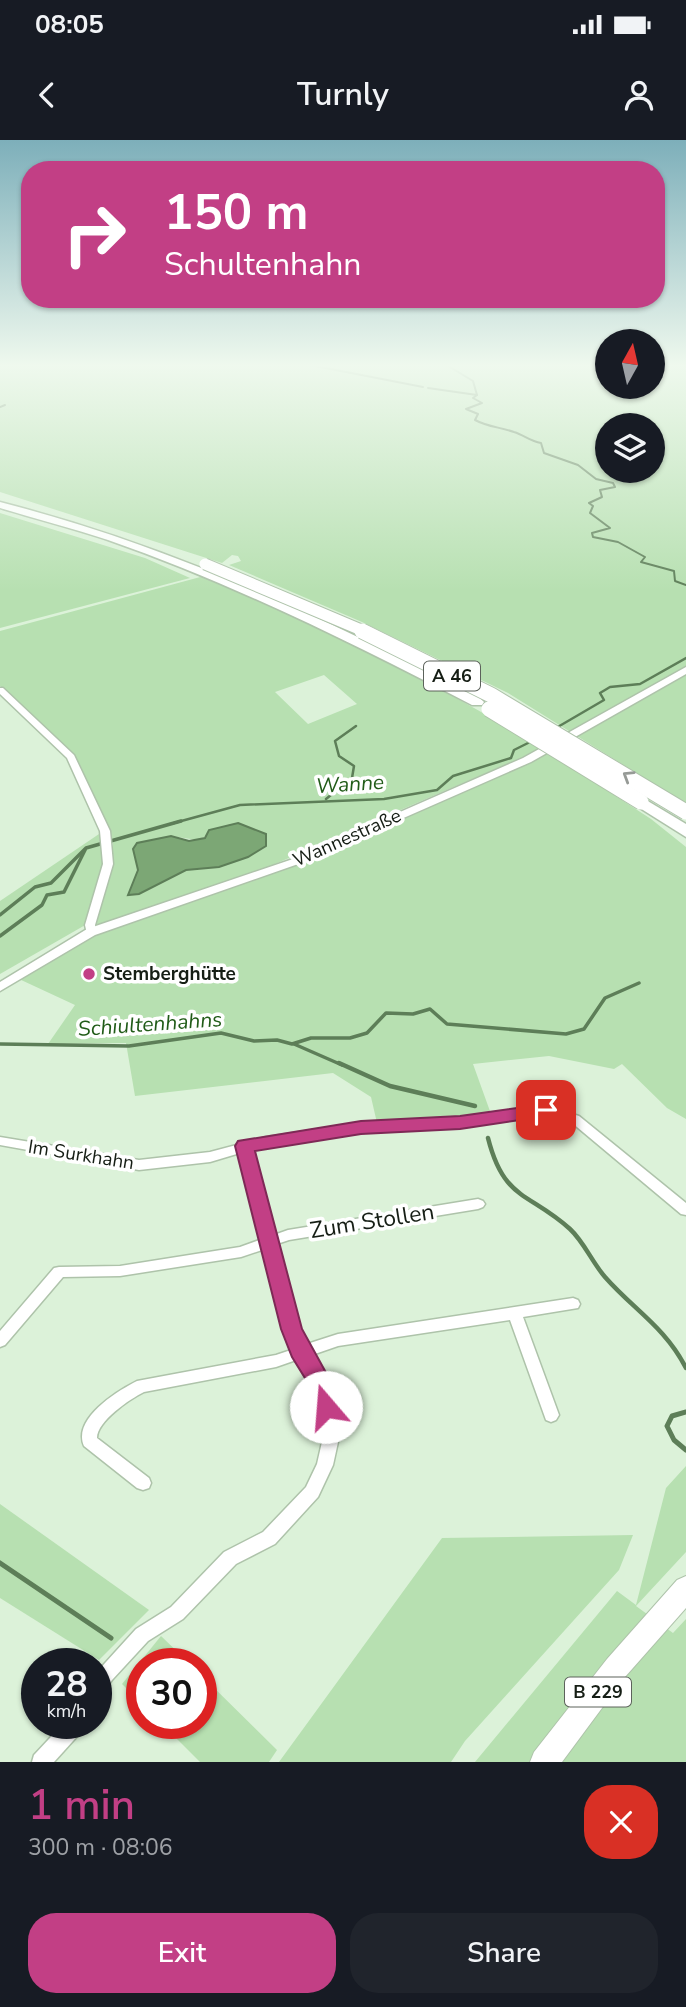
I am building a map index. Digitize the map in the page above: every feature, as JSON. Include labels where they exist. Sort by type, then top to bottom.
[{"type":"highway","name":"A 46","points":[[0,499],[119,533],[368,633],[491,695],[684,827]]},
{"type":"highway","name":"A 46","points":[[0,505],[111,537],[200,567]]},
{"type":"main road","name":"B 229","points":[[544,1762],[616,1668],[686,1589]]},
{"type":"street","name":"Wannestraße","points":[[0,987],[91,932],[297,861],[527,760],[686,670]]},
{"type":"street","points":[[0,690],[71,757],[107,840],[108,864],[90,925],[91,932]]},
{"type":"street","name":"Im Surkhahn","points":[[0,1141],[139,1165],[210,1157],[245,1146],[361,1128],[460,1122],[538,1111],[558,1112],[575,1119],[686,1210]]},
{"type":"street","points":[[112,1670],[142,1635],[177,1613],[230,1558],[269,1538],[316,1485],[325,1465],[329,1430],[322,1390],[300,1351],[267,1242],[245,1146]]},
{"type":"street","name":"Zum Stollen","points":[[0,1341],[59,1272],[120,1272],[242,1252],[288,1235],[478,1203]]},
{"type":"street","points":[[143,1483],[89,1441],[92,1425],[119,1399],[142,1386],[276,1361],[338,1340],[573,1304]]},
{"type":"street","points":[[514,1312],[551,1415]]},
{"type":"street","points":[[41,1762],[62,1739]]},
{"type":"shaded area","points":[[0,440],[595,440],[595,483],[665,483],[665,440],[686,440],[686,804],[508,693],[362,622],[229,565],[241,561],[238,556],[232,555],[222,563],[0,492]]},
{"type":"shaded area","points":[[0,513],[145,558],[190,578],[0,628]]},
{"type":"shaded area","points":[[204,576],[334,635],[419,678],[542,749],[245,877],[93,929],[111,862],[113,844],[74,756],[0,686],[0,631]],"holes":[[[324,675],[357,704],[308,724],[275,692]],[[238,823],[266,834],[219,867],[186,870],[139,894],[128,894],[138,871],[133,849],[137,843],[171,836],[197,840]]]},
{"type":"shaded area","points":[[548,752],[651,819],[686,847],[686,1119],[667,1108],[622,1064],[614,1069],[549,1056],[473,1064],[491,1114],[377,1123],[371,1097],[333,1073],[135,1096],[126,1043],[48,1044],[75,1005],[19,979],[94,934],[274,872],[488,781]]},
{"type":"shaded area","points":[[238,823],[266,834],[266,846],[248,857],[219,867],[186,870],[139,894],[128,895],[138,870],[133,849],[137,843],[171,836],[189,841],[205,838],[209,830]]},
{"type":"shaded area","points":[[102,832],[105,864],[87,924],[0,974],[0,901]]},
{"type":"shaded area","points":[[686,1466],[686,1552],[636,1606],[673,1633],[686,1619],[686,1762],[475,1762],[617,1591],[636,1605],[666,1488]]},
{"type":"shaded area","points":[[0,1504],[149,1610],[111,1648],[80,1648],[0,1598]]},
{"type":"shaded area","points":[[633,1535],[619,1570],[465,1741],[451,1762],[279,1762],[442,1538]]},
{"type":"shaded area","points":[[161,1636],[173,1648],[151,1648]]},
{"type":"shaded area","points":[[217,1691],[277,1750],[269,1762],[200,1762],[177,1739],[217,1739]]},
{"type":"waterway","points":[[531,440],[541,443],[544,453],[578,465],[596,479],[613,483],[615,487],[600,490],[602,497],[589,503],[593,506],[590,513],[610,528],[592,533],[593,537],[618,542],[645,557],[641,562],[674,571],[675,581],[686,585]]},
{"type":"waterway","name":"Wanne","points":[[556,728],[604,700],[600,693],[610,687],[640,684],[686,658]]},
{"type":"waterway","points":[[326,799],[352,778],[354,766],[339,756],[335,741],[356,726]]},
{"type":"waterway","name":"Wanne","points":[[174,823],[240,805],[384,799],[437,790],[453,776],[511,758],[514,750],[534,740]]},
{"type":"waterway","name":"Wanne","points":[[0,915],[35,887],[51,883],[86,848],[181,821]]},
{"type":"waterway","points":[[0,936],[42,905],[47,895],[64,892],[85,850]]},
{"type":"waterway","name":"Schiultenhahns","points":[[0,1044],[129,1046],[221,1033],[254,1041],[277,1040],[292,1044],[311,1038],[350,1038],[367,1033],[386,1013],[413,1014],[430,1009],[447,1024],[566,1034],[584,1029],[605,998],[639,983]]},
{"type":"waterway","points":[[294,1044],[342,1065]]},
{"type":"waterway","points":[[339,1063],[390,1086],[475,1106]]},
{"type":"waterway","points":[[488,1138],[494,1158],[510,1185],[575,1234],[605,1277],[669,1341],[686,1368]]},
{"type":"waterway","points":[[686,1412],[672,1416],[667,1426],[674,1440],[686,1450]]},
{"type":"waterway","points":[[0,1563],[111,1638]]},
{"type":"place","name":"Stemberghütte","points":[[89,974]]},
{"type":"route","points":[[326,1407],[318,1380],[300,1351],[292,1329],[267,1242],[245,1146],[361,1128],[460,1122],[546,1110]]}]
